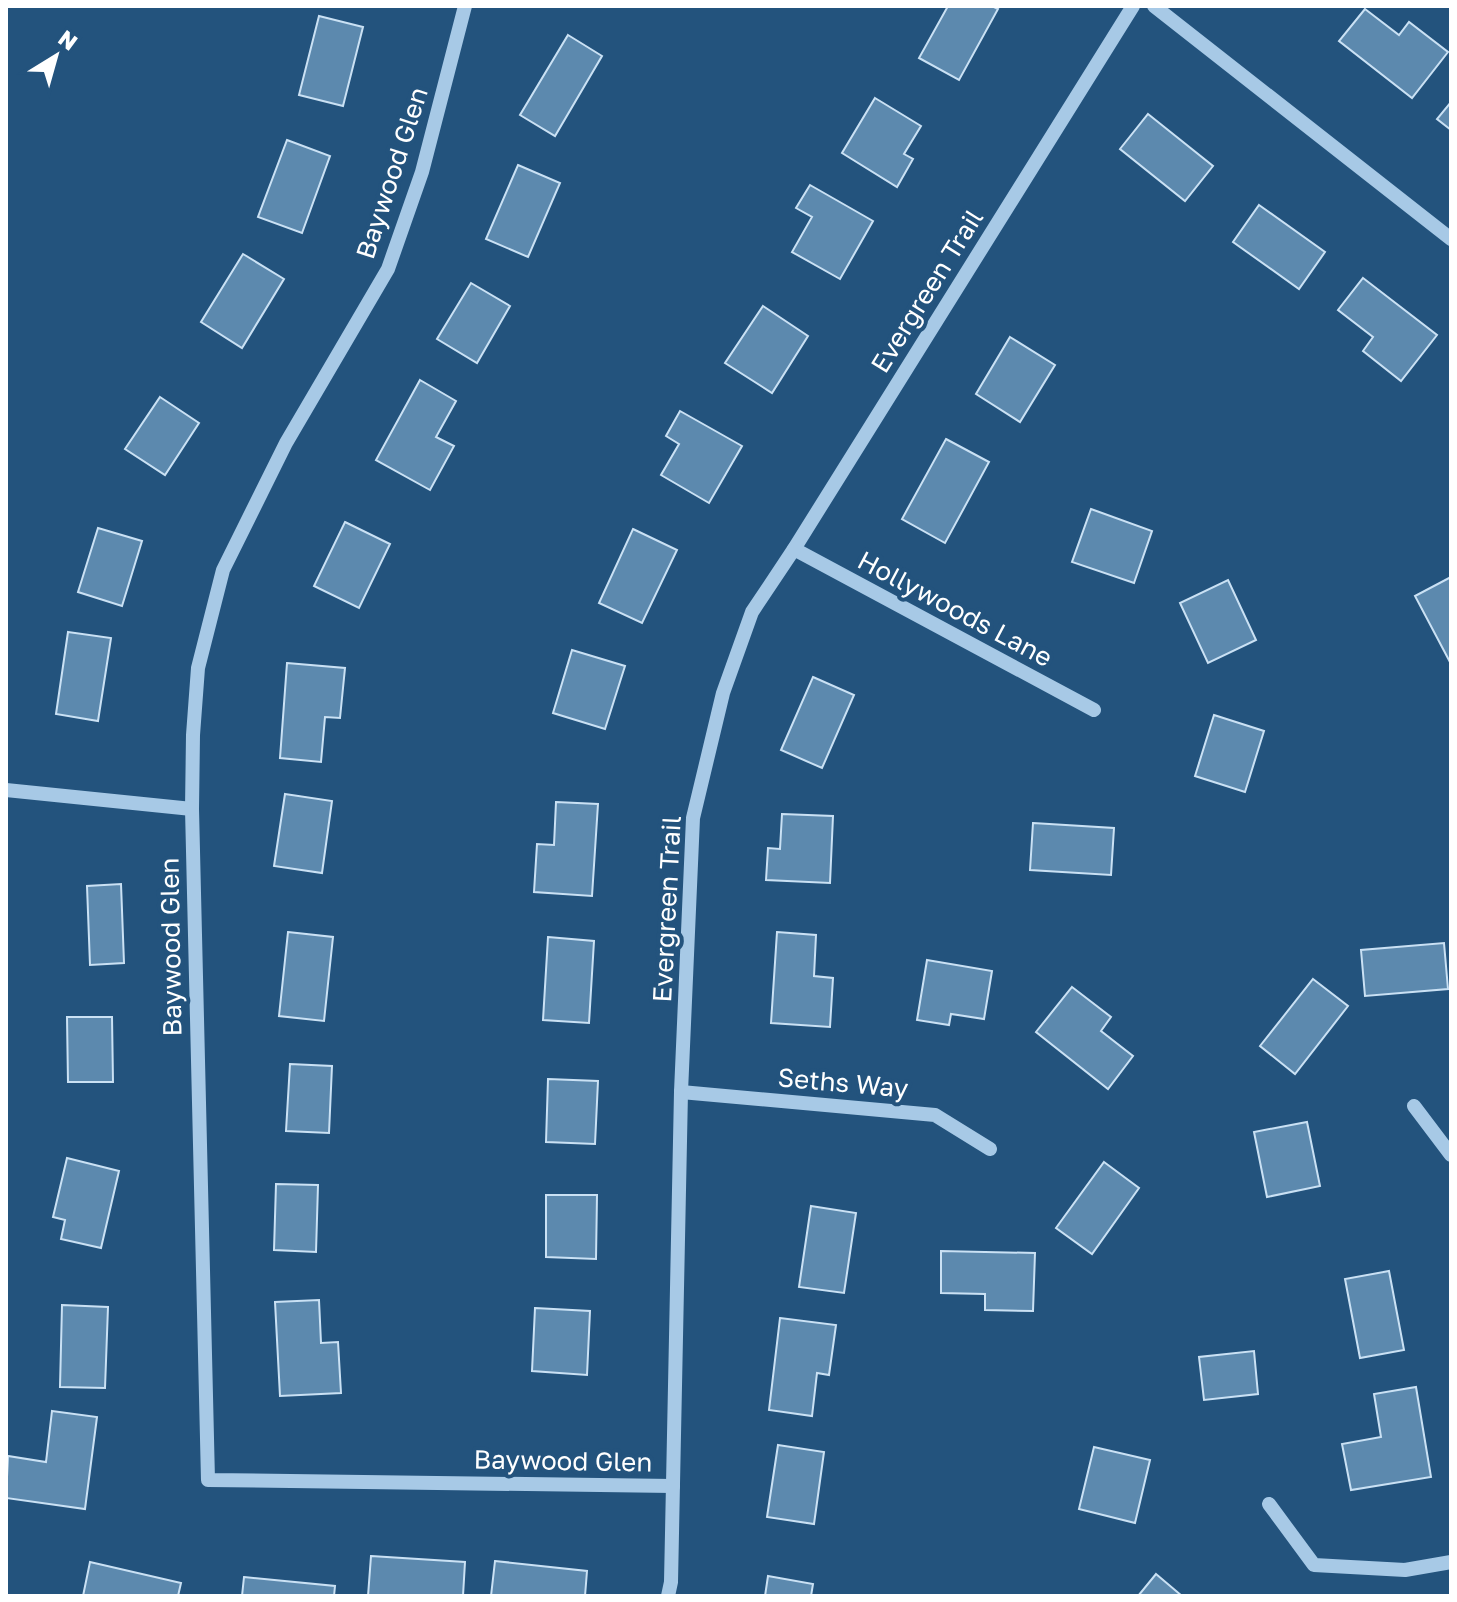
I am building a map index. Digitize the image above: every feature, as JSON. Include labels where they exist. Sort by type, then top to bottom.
[{"type":"street","name":"Baywood Glen","points":[[465,6],[422,172],[388,269],[286,443],[223,570],[198,668],[192,809],[208,1480],[673,1486]]},
{"type":"street","name":"Evergreen Trail","points":[[668,1596],[671,1582],[681,1092],[693,818],[723,693],[752,612],[1133,6]]},
{"type":"street","points":[[1154,6],[1451,239]]},
{"type":"street","name":"Hollywoods Lane","points":[[794,549],[1094,710]]},
{"type":"street","points":[[6,790],[192,809]]},
{"type":"street","name":"Seths Way","points":[[681,1092],[935,1115],[990,1149]]},
{"type":"street","points":[[1414,1106],[1451,1155]]},
{"type":"street","points":[[1269,1504],[1314,1565],[1405,1570],[1451,1562]]},
{"type":"building","points":[[948,6],[992,6],[998,9],[959,80],[919,58]]},
{"type":"building","points":[[1365,9],[1399,35],[1409,22],[1448,52],[1412,98],[1339,41]]},
{"type":"building","points":[[319,16],[363,27],[343,106],[299,95]]},
{"type":"building","points":[[568,35],[602,56],[555,136],[520,115]]},
{"type":"building","points":[[875,98],[921,126],[904,154],[913,159],[897,187],[842,153]]},
{"type":"building","points":[[1451,102],[1451,130],[1437,119]]},
{"type":"building","points":[[1148,114],[1213,166],[1185,201],[1120,149]]},
{"type":"building","points":[[287,140],[330,156],[302,233],[258,217]]},
{"type":"building","points":[[518,165],[560,183],[528,257],[486,239]]},
{"type":"building","points":[[810,185],[873,221],[840,279],[792,252],[812,217],[796,208]]},
{"type":"building","points":[[1259,205],[1325,252],[1299,289],[1233,242]]},
{"type":"building","points":[[243,254],[284,279],[242,348],[201,322]]},
{"type":"building","points":[[1363,278],[1437,335],[1401,381],[1363,351],[1373,337],[1338,310]]},
{"type":"building","points":[[471,283],[510,306],[477,363],[437,339]]},
{"type":"building","points":[[763,306],[808,336],[772,393],[725,363]]},
{"type":"building","points":[[1010,337],[1055,365],[1020,422],[976,394]]},
{"type":"building","points":[[420,380],[456,401],[436,437],[454,446],[430,490],[376,460]]},
{"type":"building","points":[[160,397],[199,423],[165,475],[125,449]]},
{"type":"building","points":[[680,411],[742,446],[709,503],[661,475],[679,444],[666,436]]},
{"type":"building","points":[[946,439],[989,462],[945,543],[902,519]]},
{"type":"building","points":[[1091,509],[1152,531],[1134,583],[1072,562]]},
{"type":"building","points":[[345,522],[390,544],[359,608],[314,586]]},
{"type":"building","points":[[98,528],[142,541],[122,606],[78,592]]},
{"type":"building","points":[[633,529],[677,550],[642,623],[599,603]]},
{"type":"building","points":[[1451,577],[1451,664],[1415,596]]},
{"type":"building","points":[[1228,580],[1256,640],[1208,663],[1180,603]]},
{"type":"building","points":[[68,632],[111,638],[98,721],[56,714]]},
{"type":"building","points":[[572,650],[625,666],[605,729],[553,713]]},
{"type":"building","points":[[287,663],[345,668],[340,718],[325,717],[321,762],[280,758]]},
{"type":"building","points":[[813,677],[854,695],[822,768],[781,750]]},
{"type":"building","points":[[1214,715],[1264,731],[1245,792],[1195,776]]},
{"type":"building","points":[[285,794],[332,801],[322,873],[274,866]]},
{"type":"building","points":[[556,802],[598,804],[592,896],[534,892],[537,844],[554,845]]},
{"type":"building","points":[[782,814],[833,816],[830,883],[766,880],[768,848],[780,849]]},
{"type":"building","points":[[1033,823],[1114,828],[1111,875],[1030,870]]},
{"type":"building","points":[[121,884],[124,963],[90,965],[87,886]]},
{"type":"building","points":[[288,932],[333,937],[324,1021],[279,1016]]},
{"type":"building","points":[[777,932],[816,935],[814,976],[833,978],[830,1027],[771,1023]]},
{"type":"building","points":[[548,937],[594,941],[589,1023],[543,1020]]},
{"type":"building","points":[[1444,943],[1448,989],[1365,996],[1361,950]]},
{"type":"building","points":[[927,960],[992,971],[984,1019],[951,1014],[949,1025],[917,1020]]},
{"type":"building","points":[[1313,979],[1348,1006],[1295,1074],[1260,1046]]},
{"type":"building","points":[[1072,987],[1111,1017],[1101,1031],[1133,1056],[1108,1089],[1036,1032]]},
{"type":"building","points":[[67,1017],[112,1017],[113,1082],[68,1082]]},
{"type":"building","points":[[290,1064],[332,1066],[329,1133],[286,1131]]},
{"type":"building","points":[[548,1079],[598,1081],[595,1144],[546,1142]]},
{"type":"building","points":[[1307,1122],[1320,1186],[1267,1197],[1254,1132]]},
{"type":"building","points":[[67,1158],[119,1171],[101,1248],[61,1239],[65,1220],[53,1217]]},
{"type":"building","points":[[1104,1162],[1139,1188],[1092,1254],[1056,1228]]},
{"type":"building","points":[[276,1184],[318,1185],[316,1252],[274,1250]]},
{"type":"building","points":[[546,1195],[597,1195],[596,1259],[546,1257]]},
{"type":"building","points":[[811,1206],[856,1213],[844,1293],[799,1287]]},
{"type":"building","points":[[941,1251],[1035,1253],[1033,1311],[985,1310],[985,1294],[941,1293]]},
{"type":"building","points":[[1389,1271],[1404,1350],[1360,1358],[1345,1279]]},
{"type":"building","points":[[319,1300],[321,1343],[338,1342],[341,1393],[280,1396],[275,1302]]},
{"type":"building","points":[[62,1305],[108,1307],[105,1388],[60,1387]]},
{"type":"building","points":[[535,1308],[590,1311],[587,1375],[532,1371]]},
{"type":"building","points":[[780,1318],[836,1325],[829,1375],[817,1373],[812,1416],[769,1410]]},
{"type":"building","points":[[1254,1351],[1258,1394],[1204,1400],[1199,1357]]},
{"type":"building","points":[[1416,1387],[1431,1477],[1351,1490],[1342,1444],[1381,1437],[1374,1394]]},
{"type":"building","points":[[52,1411],[97,1417],[85,1509],[6,1498],[8,1456],[46,1462]]},
{"type":"building","points":[[778,1445],[824,1452],[814,1524],[767,1517]]},
{"type":"building","points":[[1094,1447],[1150,1460],[1135,1523],[1079,1509]]},
{"type":"building","points":[[371,1556],[465,1562],[463,1596],[368,1596]]},
{"type":"building","points":[[495,1561],[587,1571],[585,1596],[491,1596]]},
{"type":"building","points":[[90,1562],[181,1583],[178,1596],[83,1596]]},
{"type":"building","points":[[1156,1574],[1182,1596],[1138,1596]]},
{"type":"building","points":[[768,1576],[813,1584],[811,1596],[765,1596]]},
{"type":"building","points":[[244,1577],[335,1586],[334,1596],[242,1596]]}]
